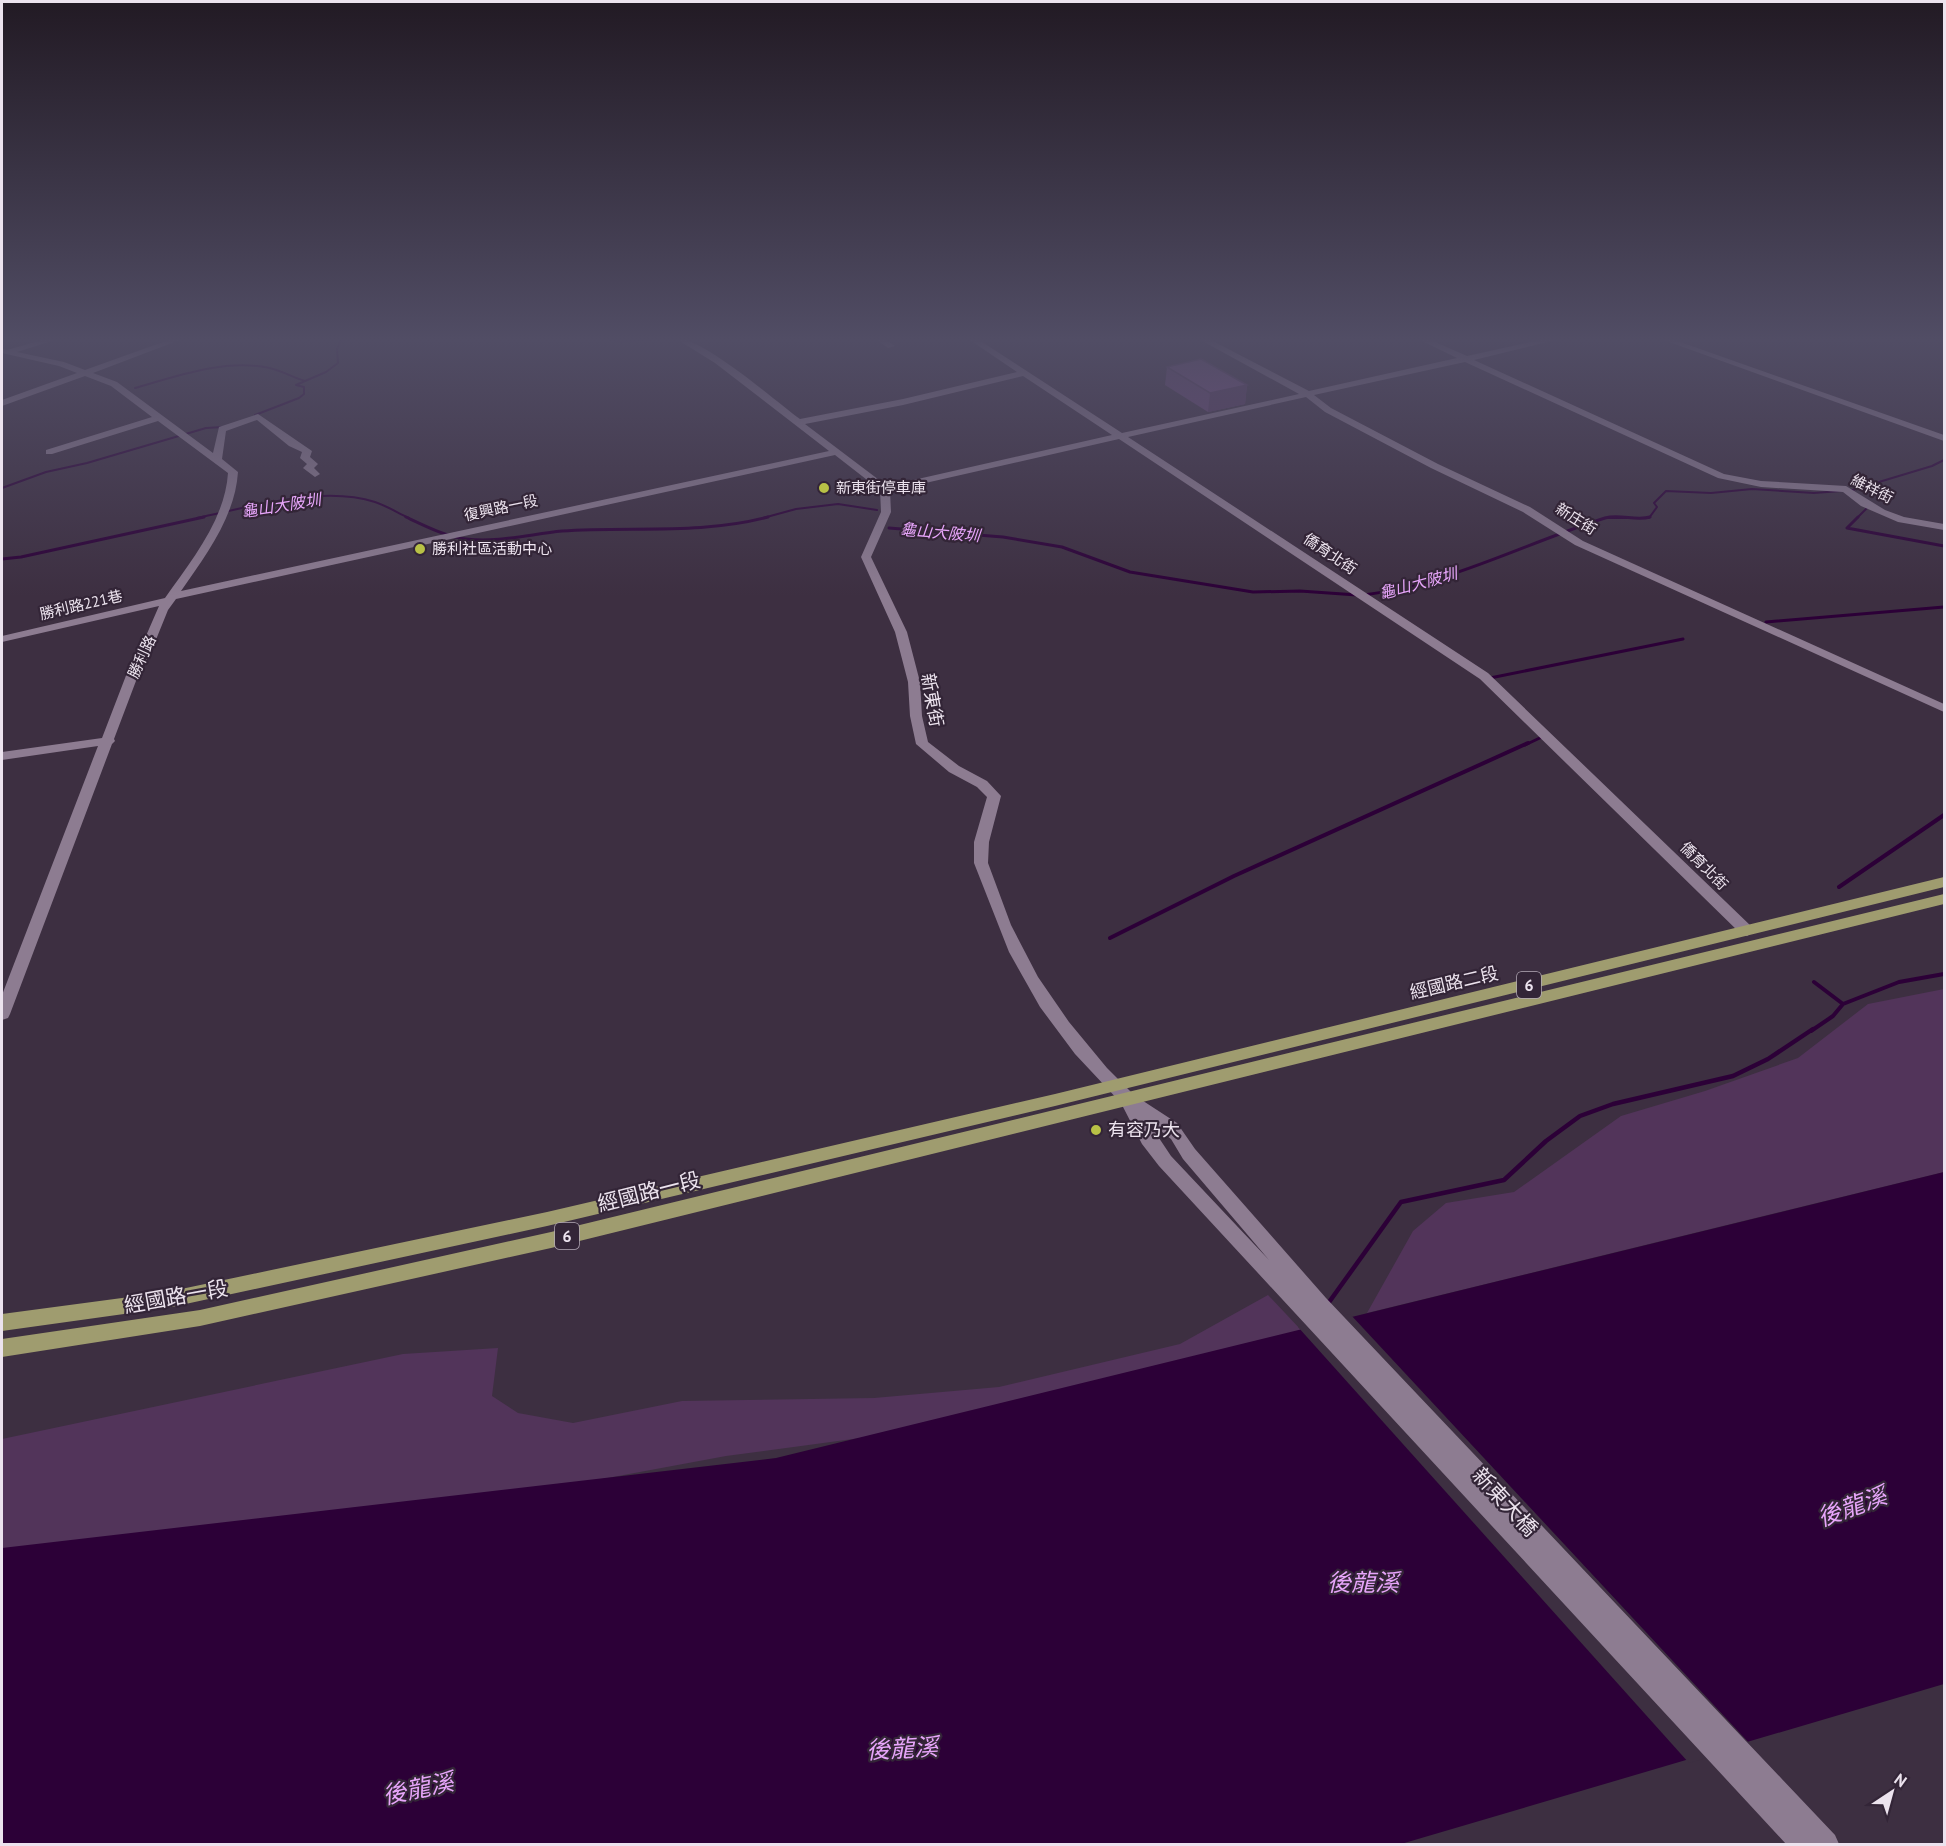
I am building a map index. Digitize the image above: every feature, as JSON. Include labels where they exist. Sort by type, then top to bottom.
[{"type":"main road","name":"經國路二段","points":[[1112,1084],[1944,882]]},
{"type":"main road","name":"經國路二段","points":[[1128,1100],[1944,899]]},
{"type":"main road","name":"經國路一段","points":[[2,1323],[167,1300],[478,1234],[1020,1108],[1112,1084]]},
{"type":"main road","name":"經國路一段","points":[[2,1347],[200,1318],[550,1240],[1128,1100]]},
{"type":"street","points":[[49,452],[137,424]]},
{"type":"street","name":"勝利路","points":[[2,1014],[60,867],[97,764],[109,741],[133,673],[170,598],[210,542],[232,488],[232,472],[170,424]]},
{"type":"street","points":[[217,460],[222,429],[237,424]]},
{"type":"street","points":[[270,424],[272,429],[294,447],[307,451],[305,458],[313,464],[308,468],[315,474]]},
{"type":"street","points":[[802,424],[885,489],[1175,424]]},
{"type":"street","name":"僑育北街","points":[[1105,424],[1484,676],[1747,931]]},
{"type":"street","name":"新庄街","points":[[1356,424],[1557,525],[1579,543],[1944,708]]},
{"type":"street","name":"維祥街","points":[[1608,424],[1721,476],[1761,484],[1846,489],[1865,504],[1881,512],[1902,520],[1944,527]]},
{"type":"street","points":[[1905,424],[1944,438]]},
{"type":"street","name":"復興路一段","points":[[170,598],[836,452]]},
{"type":"street","name":"新東街","points":[[885,489],[886,512],[866,556],[901,632],[914,682],[916,716],[922,744],[954,769],[982,784],[994,796],[993,807],[982,840],[980,859],[1007,938],[1032,983],[1058,1020],[1128,1100]]},
{"type":"street","name":"勝利路221巷","points":[[2,639],[170,598]]},
{"type":"street","points":[[2,756],[109,741]]},
{"type":"street","name":"新東大橋","points":[[1128,1100],[1176,1134],[1189,1154],[1327,1312],[1826,1845]]},
{"type":"street","name":"新東大橋","points":[[1128,1100],[1148,1139],[1165,1161],[1803,1845]]},
{"type":"shaded area","points":[[1944,989],[1944,1172],[1367,1313],[1413,1231],[1446,1203],[1514,1192],[1621,1116],[1705,1091],[1798,1058],[1868,1004]]},
{"type":"shaded area","points":[[1268,1295],[1301,1330],[927,1429],[726,1456],[291,1537],[2,1628],[2,1439],[403,1354],[498,1348],[492,1396],[518,1413],[573,1423],[682,1401],[874,1398],[999,1387],[1180,1344]]},
{"type":"water","name":"後龍溪","points":[[1944,1172],[1944,1684],[1401,1844],[2,1844],[2,1548],[776,1458]]},
{"type":"pier","points":[[1350,1314],[1751,1745],[1689,1763],[1298,1327]]},
{"type":"waterway","name":"龜山大陂圳","points":[[2,488],[46,472],[87,463],[206,428],[223,427]]},
{"type":"waterway","points":[[1849,491],[1932,466],[1944,460]]},
{"type":"waterway","name":"龜山大陂圳","points":[[1650,517],[1657,507],[1654,503],[1666,491],[1711,493],[1752,489],[1814,493],[1841,491]]},
{"type":"waterway","name":"龜山大陂圳","points":[[197,518],[286,499],[332,496],[354,497],[375,502],[409,518]]},
{"type":"waterway","name":"龜山大陂圳","points":[[763,518],[796,509],[838,504],[877,510]]},
{"type":"waterway","points":[[1866,504],[1867,508],[1847,528],[1944,546]]},
{"type":"waterway","name":"龜山大陂圳","points":[[2,559],[21,557],[204,517]]},
{"type":"waterway","name":"龜山大陂圳","points":[[406,517],[451,536],[478,540],[562,531],[717,526],[768,517]]},
{"type":"waterway","name":"龜山大陂圳","points":[[1639,518],[1650,517]]},
{"type":"waterway","name":"龜山大陂圳","points":[[1639,518],[1650,517]]},
{"type":"waterway","name":"龜山大陂圳","points":[[1364,595],[1396,590],[1456,573],[1605,518]]},
{"type":"waterway","name":"龜山大陂圳","points":[[1605,518],[1639,518]]},
{"type":"waterway","name":"龜山大陂圳","points":[[1605,518],[1639,518]]},
{"type":"waterway","name":"龜山大陂圳","points":[[889,528],[1003,537],[1062,547],[1130,572],[1253,592],[1300,591],[1357,595]]},
{"type":"waterway","points":[[1766,622],[1944,607]]},
{"type":"waterway","points":[[1490,678],[1683,639]]},
{"type":"waterway","points":[[1525,745],[1544,736]]},
{"type":"waterway","points":[[1110,938],[1234,876],[1528,743]]},
{"type":"waterway","points":[[1839,887],[1944,815]]},
{"type":"waterway","points":[[1843,1004],[1899,982],[1944,974]]},
{"type":"waterway","points":[[1814,982],[1843,1004]]},
{"type":"waterway","points":[[1811,1031],[1833,1016],[1843,1004]]},
{"type":"waterway","points":[[1327,1305],[1401,1202],[1504,1180],[1546,1141],[1580,1116],[1613,1104],[1733,1076],[1768,1059],[1813,1029]]},
{"type":"place","name":"新東街停車庫","points":[[824,488]]},
{"type":"place","name":"勝利社區活動中心","points":[[420,549]]},
{"type":"place","name":"有容乃大","points":[[1096,1130]]}]
